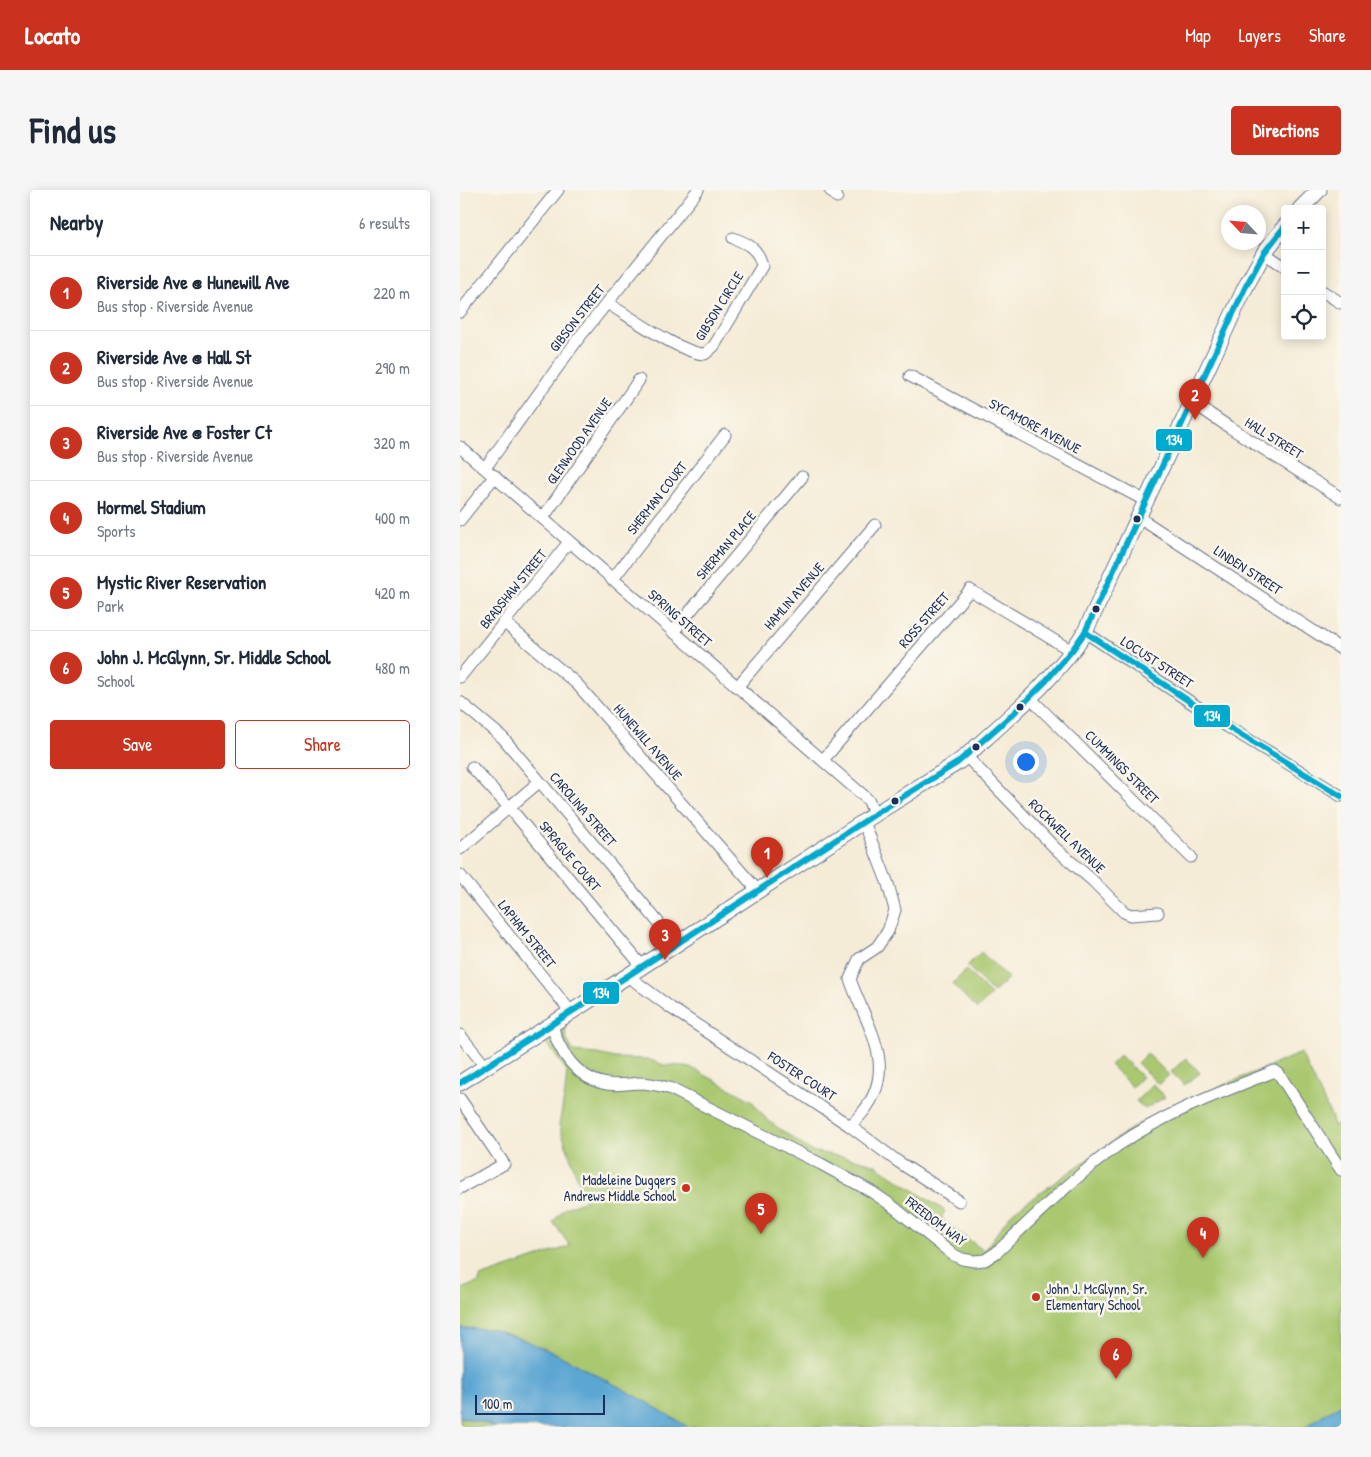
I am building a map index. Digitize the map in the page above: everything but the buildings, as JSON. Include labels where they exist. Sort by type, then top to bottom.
[{"type":"main road","points":[[1304,205],[1317,191]]},
{"type":"main road","points":[[460,1083],[966,756],[1030,698],[1072,651],[1085,632],[1245,288],[1264,254],[1281,231]]},
{"type":"street","points":[[460,312],[558,190]]},
{"type":"street","name":"GIBSON STREET","points":[[485,468],[573,345],[698,190]]},
{"type":"street","name":"GIBSON CIRCLE","points":[[607,303],[669,341],[692,352],[705,354],[714,346],[762,266],[760,256],[755,250],[746,243],[733,238]]},
{"type":"street","points":[[1264,254],[1281,265]]},
{"type":"street","points":[[1326,294],[1341,303]]},
{"type":"street","name":"SYCAMORE AVENUE","points":[[910,376],[1146,501]]},
{"type":"street","name":"GLENWOOD AVENUE","points":[[543,518],[639,380]]},
{"type":"street","name":"HALL STREET","points":[[1192,402],[1341,498]]},
{"type":"street","name":"SHERMAN COURT","points":[[612,580],[726,436]]},
{"type":"street","name":"SPRING STREET","points":[[460,447],[868,801],[869,818],[895,910],[888,931],[877,947],[859,959],[850,979],[879,1055],[880,1073],[874,1094],[864,1111],[850,1126]]},
{"type":"street","points":[[460,520],[495,476]]},
{"type":"street","name":"SHERMAN PLACE","points":[[673,632],[802,477]]},
{"type":"street","name":"LINDEN STREET","points":[[1138,517],[1341,649]]},
{"type":"street","name":"HAMLIN AVENUE","points":[[736,687],[875,525]]},
{"type":"street","name":"BRADSHAW STREET","points":[[460,677],[570,542]]},
{"type":"street","name":"ROSS STREET","points":[[823,760],[970,590],[1072,651]]},
{"type":"street","name":"HUNEWILL AVENUE","points":[[505,623],[577,684],[758,891]]},
{"type":"street","name":"LOCUST STREET","points":[[1085,632],[1228,727],[1341,796]]},
{"type":"street","name":"CUMMINGS STREET","points":[[1030,698],[1191,857]]},
{"type":"street","name":"CAROLINA STREET","points":[[460,702],[497,732],[676,944]]},
{"type":"street","name":"ROCKWELL AVENUE","points":[[966,756],[1056,849],[1092,880],[1124,912],[1131,915],[1158,913]]},
{"type":"street","name":"SPRAGUE COURT","points":[[472,767],[642,966]]},
{"type":"street","points":[[460,849],[539,782]]},
{"type":"street","name":"LAPHAM STREET","points":[[460,875],[571,1012]]},
{"type":"street","name":"FOSTER COURT","points":[[629,975],[671,1008],[850,1126],[897,1161],[959,1201]]},
{"type":"street","name":"FREEDOM WAY","points":[[552,1024],[557,1041],[564,1054],[579,1071],[593,1080],[606,1084],[648,1083],[669,1088],[844,1176],[891,1205],[952,1254],[974,1261],[985,1260],[997,1252],[1073,1180],[1118,1146],[1175,1113],[1228,1089],[1275,1071],[1279,1074],[1341,1170]]},
{"type":"street","points":[[460,1036],[486,1067]]},
{"type":"street","points":[[460,1099],[504,1164],[460,1188]]},
{"type":"green space","points":[[981,952],[1008,978],[994,993],[967,966]]},
{"type":"green space","points":[[966,970],[991,995],[977,1009],[952,984]]},
{"type":"green space","points":[[566,1024],[565,1032],[567,1039],[574,1052],[615,1058],[648,1059],[664,1065],[694,1069],[751,1100],[767,1120],[811,1151],[860,1160],[876,1165],[945,1211],[942,1216],[943,1221],[983,1250],[1014,1211],[1135,1126],[1183,1102],[1301,1053],[1332,1118],[1333,1126],[1341,1122],[1341,1405],[1305,1427],[688,1427],[636,1396],[557,1354],[491,1329],[460,1328],[460,1290],[479,1282],[480,1277],[570,1246],[553,1222],[565,1208],[585,1200],[559,1125],[567,1071],[547,1044],[541,1041]]},
{"type":"green space","points":[[1147,1053],[1169,1075],[1159,1085],[1137,1063]]},
{"type":"green space","points":[[1120,1055],[1142,1077],[1132,1087],[1110,1065]]},
{"type":"green space","points":[[1186,1058],[1200,1073],[1184,1085],[1171,1072]]},
{"type":"green space","points":[[1153,1084],[1165,1097],[1145,1109],[1136,1101]]},
{"type":"green space","points":[[460,1417],[485,1423],[495,1427],[460,1427]]},
{"type":"water","points":[[460,1328],[491,1329],[557,1354],[636,1396],[688,1427],[495,1427],[460,1417]]},
{"type":"water","points":[[1341,1405],[1341,1427],[1305,1427],[1329,1411]]},
{"type":"transit line","name":"134","points":[[460,1083],[957,763],[1014,713],[1045,682],[1085,632],[1245,288],[1264,253],[1281,231]]},
{"type":"transit line","name":"134","points":[[1085,632],[1228,727],[1341,796]]},
{"type":"place","name":"Riverside Ave @ Hall St","points":[[1195,420]]},
{"type":"place","name":"Riverside Ave @ Hunewill Ave","points":[[767,878]]},
{"type":"place","name":"Riverside Ave @ Foster Ct","points":[[665,960]]},
{"type":"place","name":"Madeleine Duggers Andrews Middle School","points":[[686,1188]]},
{"type":"place","name":"Mystic River Reservation","points":[[761,1234]]},
{"type":"place","name":"Hormel Stadium","points":[[1203,1258]]},
{"type":"place","name":"John J. McGlynn, Sr. Elementary School","points":[[1036,1297]]},
{"type":"place","name":"John J. McGlynn, Sr. Middle School","points":[[1116,1379]]}]
